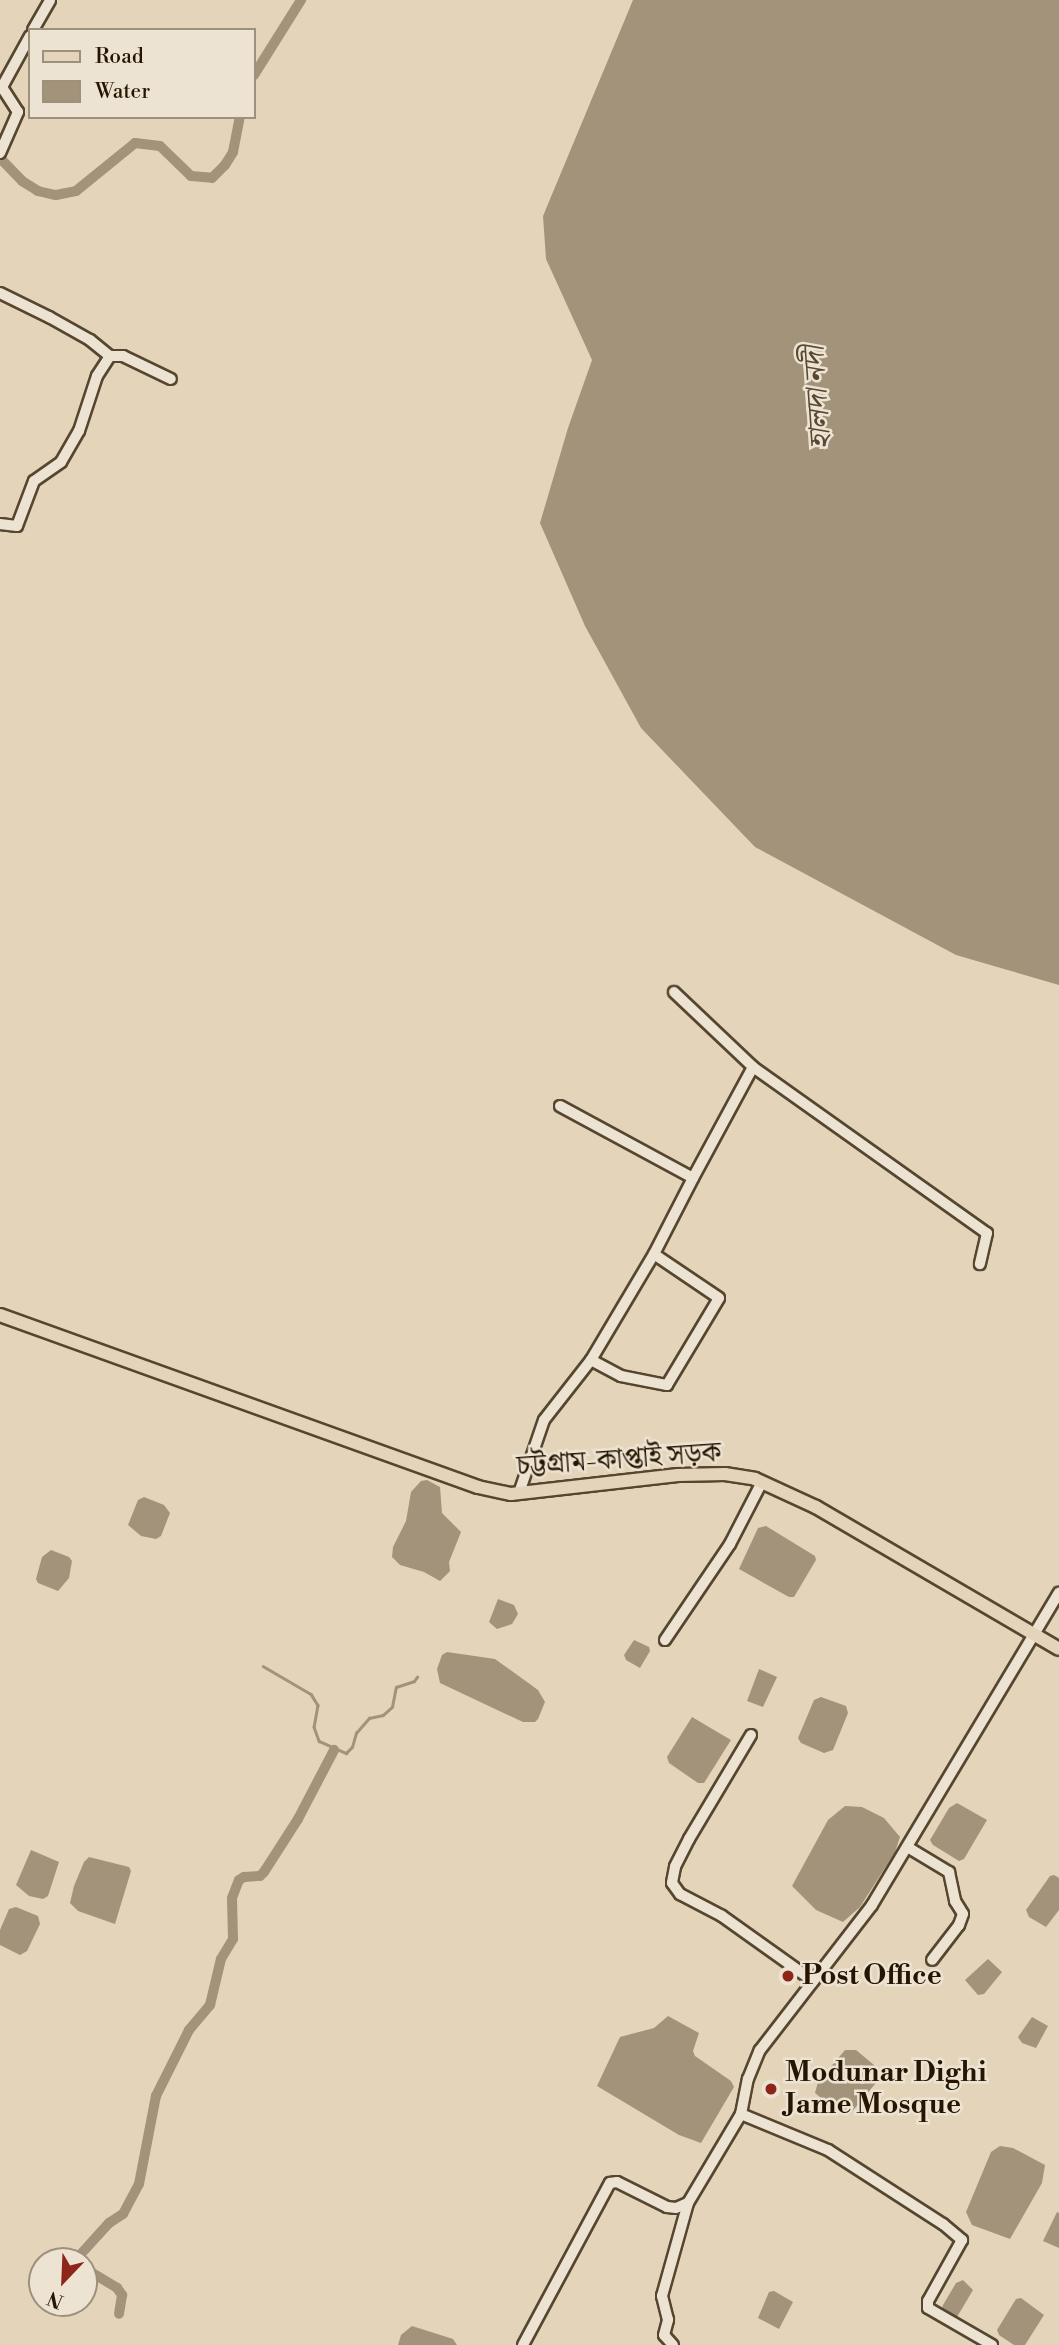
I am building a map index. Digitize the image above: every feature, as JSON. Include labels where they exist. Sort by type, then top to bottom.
[{"type":"main road","name":"চট্টগ্রাম-কাপ্তাই সড়ক","points":[[0,1315],[478,1487],[519,1493],[678,1475],[725,1474],[762,1482],[816,1507],[1059,1649]]},
{"type":"street","points":[[34,28],[50,0]]},
{"type":"street","points":[[1,150],[18,112],[2,87],[28,40]]},
{"type":"street","points":[[0,293],[90,340],[110,356],[123,356],[171,379]]},
{"type":"street","points":[[0,524],[17,526],[34,481],[61,461],[79,431],[97,376],[110,356]]},
{"type":"street","points":[[674,992],[753,1067],[987,1233],[980,1264]]},
{"type":"street","points":[[519,1493],[544,1420],[592,1360],[654,1254],[753,1067]]},
{"type":"street","points":[[560,1106],[693,1178]]},
{"type":"street","points":[[592,1360],[621,1376],[667,1384],[719,1298],[654,1254]]},
{"type":"street","points":[[665,1640],[730,1544],[762,1482]]},
{"type":"street","points":[[673,2345],[664,2335],[668,2320],[662,2296],[688,2203],[741,2114],[748,2079],[760,2050],[867,1913],[909,1848],[1059,1593]]},
{"type":"street","points":[[751,1734],[689,1839],[675,1867],[673,1884],[680,1894],[722,1916],[813,1981]]},
{"type":"street","points":[[909,1848],[949,1872],[955,1901],[963,1914],[959,1925],[932,1960]]},
{"type":"street","points":[[741,2114],[828,2150],[943,2224],[962,2240],[928,2301],[928,2308],[992,2345]]},
{"type":"street","points":[[523,2345],[610,2183],[617,2182],[667,2207],[676,2208],[688,2203]]},
{"type":"water","name":"হালদা নদী","points":[[633,0],[1059,0],[1059,985],[956,955],[755,847],[641,728],[585,626],[540,523],[568,428],[592,360],[546,259],[543,216]]},
{"type":"water","points":[[427,1480],[440,1487],[442,1513],[461,1532],[449,1562],[450,1571],[440,1581],[424,1572],[400,1565],[392,1557],[393,1547],[406,1521],[411,1492],[421,1481]]},
{"type":"water","points":[[144,1497],[164,1505],[170,1513],[161,1536],[156,1539],[141,1536],[128,1525],[138,1500]]},
{"type":"water","points":[[766,1526],[815,1556],[816,1560],[794,1597],[789,1597],[739,1569],[758,1528]]},
{"type":"water","points":[[51,1550],[69,1557],[72,1561],[69,1578],[58,1591],[38,1583],[36,1579],[42,1557]]},
{"type":"water","points":[[498,1599],[514,1605],[518,1614],[512,1624],[497,1629],[489,1622]]},
{"type":"water","points":[[634,1640],[649,1647],[650,1651],[640,1668],[626,1660],[624,1655]]},
{"type":"water","points":[[447,1652],[495,1659],[538,1690],[545,1702],[538,1719],[535,1722],[523,1722],[440,1683],[437,1669],[442,1655]]},
{"type":"water","points":[[759,1669],[777,1677],[763,1707],[747,1701]]},
{"type":"water","points":[[821,1697],[846,1706],[848,1713],[833,1750],[824,1753],[801,1743],[798,1738],[814,1700]]},
{"type":"water","points":[[692,1717],[731,1740],[704,1783],[698,1783],[669,1763],[667,1757]]},
{"type":"water","points":[[957,1803],[987,1820],[964,1859],[959,1861],[933,1845],[930,1840],[949,1808]]},
{"type":"water","points":[[845,1806],[862,1807],[884,1818],[900,1837],[895,1852],[860,1907],[843,1922],[816,1910],[792,1886],[828,1820]]},
{"type":"water","points":[[31,1850],[59,1862],[48,1896],[43,1899],[29,1896],[16,1885]]},
{"type":"water","points":[[89,1857],[129,1867],[131,1871],[115,1924],[78,1911],[70,1903],[74,1886],[84,1862]]},
{"type":"water","points":[[1050,1876],[1059,1878],[1059,1910],[1046,1927],[1029,1917],[1026,1910]]},
{"type":"water","points":[[16,1907],[38,1916],[40,1924],[27,1951],[20,1955],[0,1945],[0,1930],[9,1909]]},
{"type":"water","points":[[988,1959],[1002,1972],[984,1994],[978,1995],[965,1980]]},
{"type":"water","points":[[668,2016],[699,2033],[693,2051],[695,2056],[731,2081],[734,2087],[701,2143],[679,2135],[597,2086],[620,2037],[654,2028]]},
{"type":"water","points":[[1032,2017],[1048,2026],[1036,2048],[1022,2043],[1018,2037]]},
{"type":"water","points":[[845,2050],[856,2050],[880,2070],[880,2078],[850,2114],[841,2114],[815,2093],[818,2082]]},
{"type":"water","points":[[1000,2146],[1013,2148],[1045,2165],[1042,2183],[1010,2239],[972,2225],[966,2212],[991,2152]]},
{"type":"water","points":[[1057,2212],[1059,2213],[1059,2248],[1043,2241]]},
{"type":"water","points":[[963,2280],[973,2290],[957,2317],[952,2317],[942,2309],[943,2305],[956,2283]]},
{"type":"water","points":[[774,2291],[793,2302],[779,2329],[758,2318],[769,2292]]},
{"type":"water","points":[[1021,2298],[1044,2315],[1025,2345],[1014,2345],[999,2335],[997,2330],[1016,2299]]},
{"type":"water","points":[[412,2326],[453,2339],[457,2345],[398,2345],[401,2335]]},
{"type":"waterway","points":[[256,72],[301,0]]},
{"type":"waterway","points":[[0,158],[22,181],[38,191],[56,195],[76,191],[135,143],[160,146],[191,176],[212,178],[233,152],[240,119]]},
{"type":"waterway","points":[[263,1666],[311,1694],[318,1705],[314,1727],[319,1741],[346,1753],[352,1747],[356,1733],[369,1718],[383,1715],[392,1707],[396,1687],[414,1681],[417,1677]]},
{"type":"waterway","points":[[87,2247],[109,2223],[123,2214],[139,2184],[156,2096],[189,2030],[210,2005],[221,1959],[233,1939],[232,1898],[239,1880],[260,1876],[264,1872],[298,1819],[334,1750]]},
{"type":"waterway","points":[[98,2276],[117,2288],[122,2295],[119,2314]]},
{"type":"place","name":"Post Office","points":[[788,1976]]},
{"type":"place","name":"Modunar Dighi Jame Mosque","points":[[771,2089]]}]
